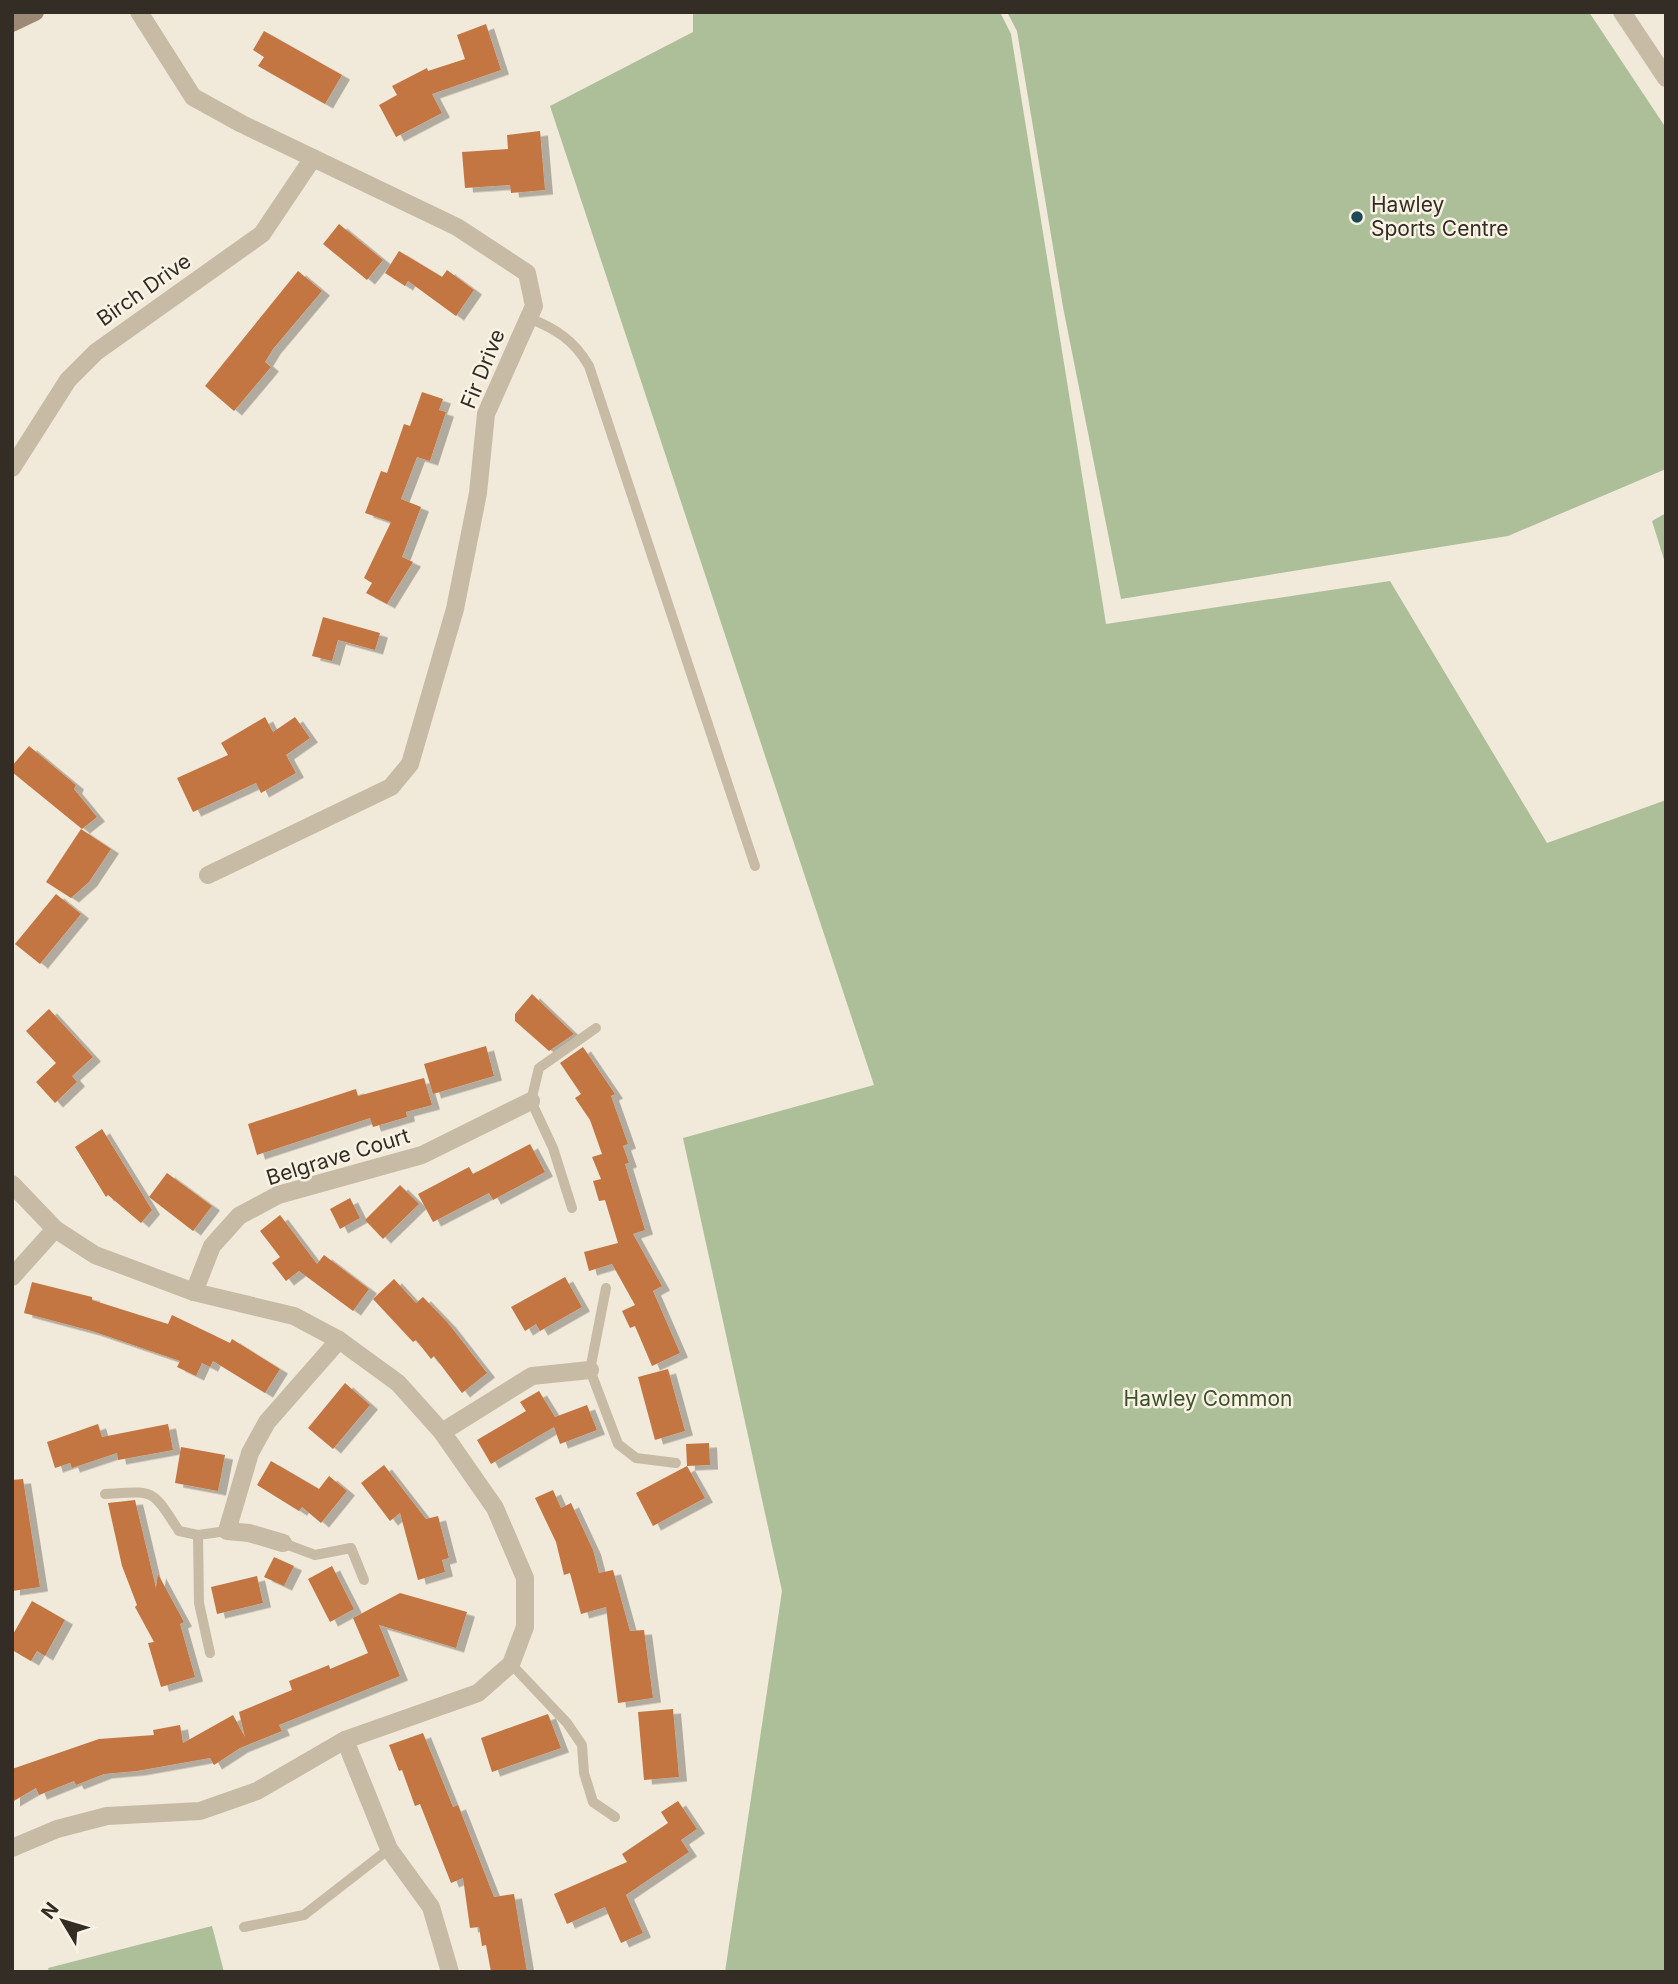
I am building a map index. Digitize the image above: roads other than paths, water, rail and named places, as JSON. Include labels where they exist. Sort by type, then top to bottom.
[{"type":"main road","points":[[12,23],[35,12]]},
{"type":"street","name":"Fir Drive","points":[[139,12],[193,97],[457,227],[527,273],[534,306],[486,414],[478,493],[454,609],[410,764],[391,788],[208,875]]},
{"type":"street","points":[[1622,12],[1666,78]]},
{"type":"street","name":"Birch Drive","points":[[12,468],[68,380],[96,352],[262,234],[313,158]]},
{"type":"street","name":"Belgrave Court","points":[[194,1292],[212,1246],[239,1216],[278,1195],[422,1155],[531,1101]]},
{"type":"street","points":[[12,1184],[55,1230],[95,1255],[194,1292],[294,1316],[339,1340],[398,1383],[442,1432],[495,1508],[525,1578],[525,1627],[511,1664],[478,1693],[345,1740],[257,1791],[200,1811],[107,1816],[57,1829],[12,1848]]},
{"type":"street","points":[[12,1277],[55,1230]]},
{"type":"street","points":[[283,1543],[249,1533],[227,1531],[250,1453],[267,1422],[339,1340]]},
{"type":"street","points":[[442,1432],[532,1376],[590,1370]]},
{"type":"street","points":[[345,1740],[389,1849],[431,1907],[450,1972]]},
{"type":"lane","points":[[528,318],[564,335],[578,347],[589,366],[755,866]]},
{"type":"lane","points":[[572,1208],[553,1148],[531,1101],[539,1068],[596,1028]]},
{"type":"lane","points":[[606,1288],[590,1370],[618,1444],[636,1458],[676,1463]]},
{"type":"lane","points":[[105,1494],[146,1492],[159,1500],[179,1531],[198,1535],[227,1531]]},
{"type":"lane","points":[[198,1535],[199,1602],[210,1653]]},
{"type":"lane","points":[[283,1543],[315,1555],[351,1548],[364,1580]]},
{"type":"lane","points":[[511,1664],[568,1723],[582,1745],[584,1773],[593,1802],[615,1816]]},
{"type":"lane","points":[[244,1927],[304,1914],[389,1849]]},
{"type":"place","name":"Hawley Sports Centre","points":[[1357,217]]},
{"type":"park label","name":"Hawley Common","points":[[1208,1399]]}]
